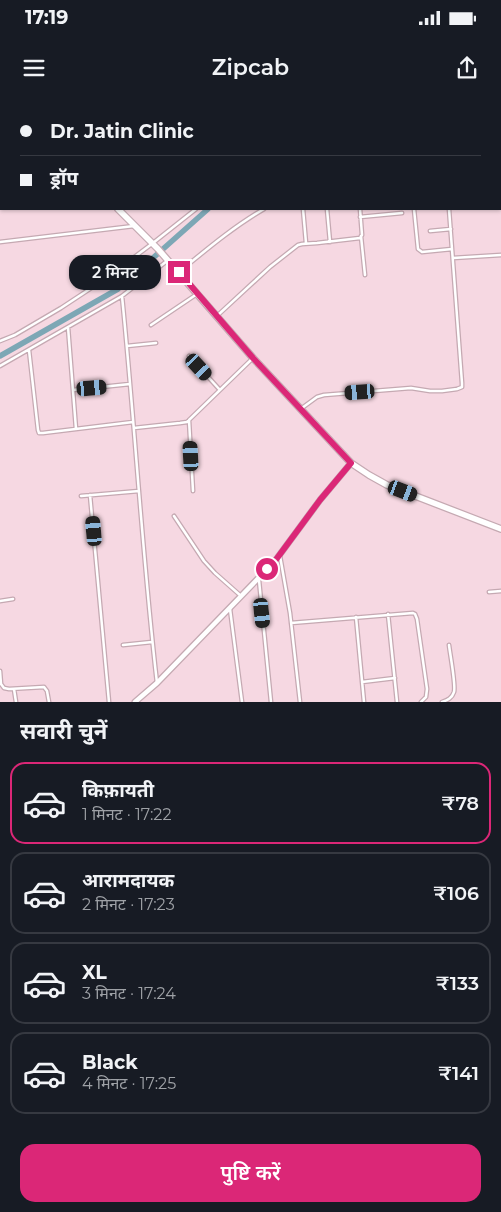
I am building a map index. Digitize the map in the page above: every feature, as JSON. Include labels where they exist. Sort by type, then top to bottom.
[{"type":"street","points":[[119,210],[167,258],[253,358],[351,463],[387,484],[501,529]]},
{"type":"street","points":[[135,702],[157,683],[259,578],[351,463]]},
{"type":"lane","points":[[0,341],[15,335],[61,308],[108,277],[195,210]]},
{"type":"lane","points":[[179,272],[247,218],[262,210]]},
{"type":"lane","points":[[303,210],[306,243]]},
{"type":"lane","points":[[327,210],[330,242]]},
{"type":"lane","points":[[360,210],[365,275]]},
{"type":"lane","points":[[414,210],[418,249],[422,252],[452,249]]},
{"type":"lane","points":[[301,409],[324,395],[412,388],[430,391],[461,388],[449,210]]},
{"type":"lane","points":[[360,217],[402,212]]},
{"type":"lane","points":[[0,242],[136,226]]},
{"type":"lane","points":[[430,231],[450,229]]},
{"type":"lane","points":[[217,316],[270,267],[298,245],[358,239],[361,236]]},
{"type":"lane","points":[[452,258],[501,255]]},
{"type":"lane","points":[[0,366],[122,296],[167,258]]},
{"type":"lane","points":[[151,325],[198,294]]},
{"type":"lane","points":[[122,296],[138,491],[157,683]]},
{"type":"lane","points":[[68,327],[76,429]]},
{"type":"lane","points":[[127,346],[156,343]]},
{"type":"lane","points":[[29,349],[38,432],[43,433],[133,422]]},
{"type":"lane","points":[[189,356],[220,390]]},
{"type":"lane","points":[[134,428],[186,422],[253,358]]},
{"type":"lane","points":[[73,390],[130,384]]},
{"type":"lane","points":[[189,420],[194,492]]},
{"type":"lane","points":[[81,496],[138,491]]},
{"type":"lane","points":[[90,495],[109,702]]},
{"type":"lane","points":[[174,516],[209,567],[241,596]]},
{"type":"lane","points":[[279,554],[291,623],[300,702]]},
{"type":"lane","points":[[259,578],[271,702]]},
{"type":"lane","points":[[489,592],[501,591]]},
{"type":"lane","points":[[0,601],[12,600]]},
{"type":"lane","points":[[230,608],[242,702]]},
{"type":"lane","points":[[291,623],[411,612],[415,614],[427,689],[426,697],[422,702]]},
{"type":"lane","points":[[388,614],[397,702]]},
{"type":"lane","points":[[356,617],[364,702]]},
{"type":"lane","points":[[123,646],[152,642]]},
{"type":"lane","points":[[442,702],[452,697],[454,689],[449,645]]},
{"type":"lane","points":[[0,671],[2,686],[6,689],[45,688],[48,691],[49,702]]},
{"type":"lane","points":[[362,682],[395,678]]},
{"type":"lane","points":[[14,689],[16,702]]},
{"type":"waterway","points":[[0,356],[118,289],[207,210]]},
{"type":"route","points":[[179,272],[253,358],[351,463],[267,569]]}]
